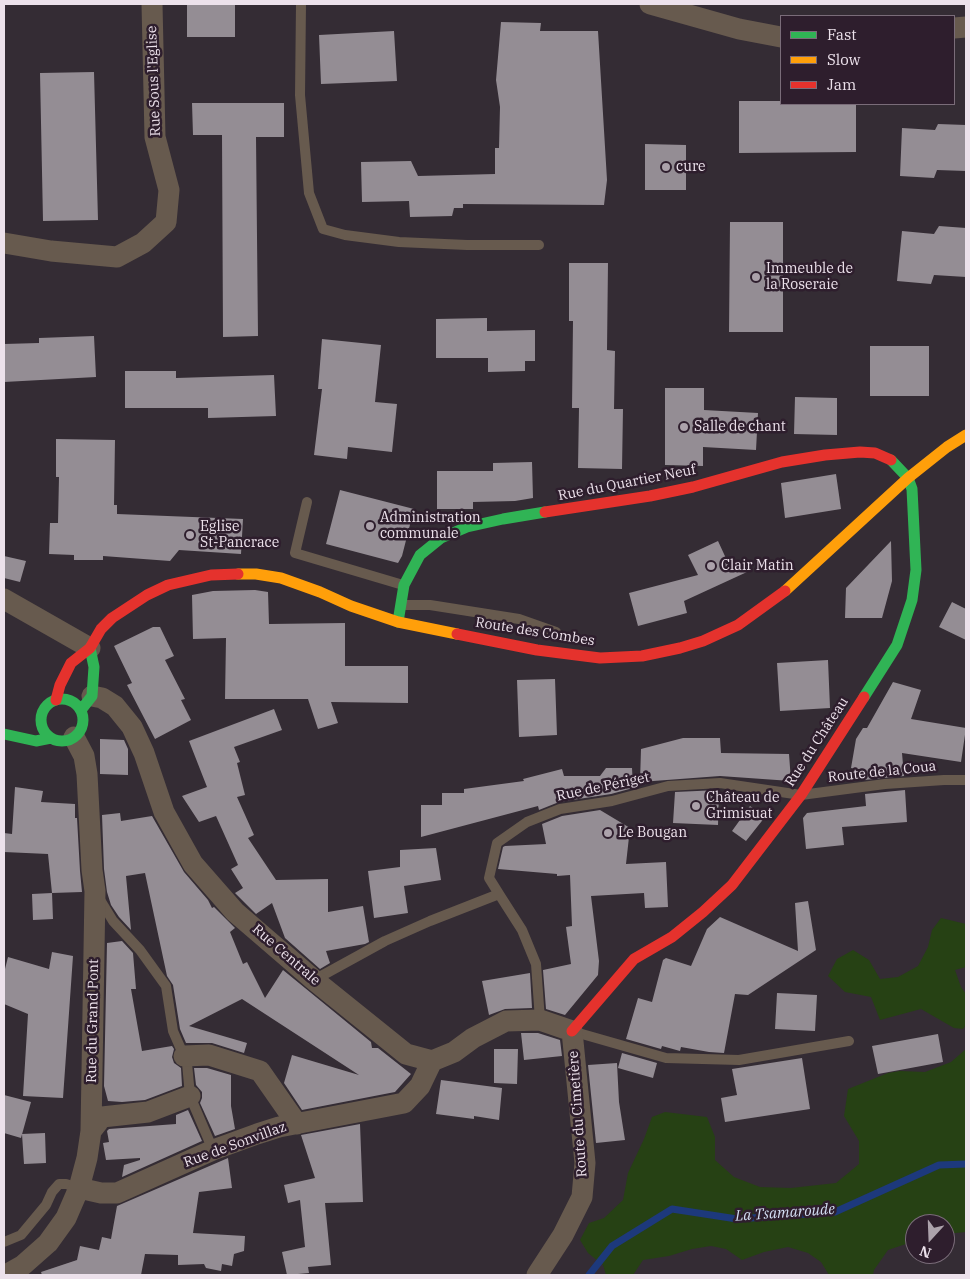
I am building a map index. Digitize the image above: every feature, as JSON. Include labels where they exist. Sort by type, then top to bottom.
[{"type":"street","name":"Rue Sous l'Eglise","points":[[4,243],[51,251],[117,257],[143,243],[166,222],[168,190],[155,138],[152,4]]},
{"type":"street","points":[[650,4],[740,29],[780,38]]},
{"type":"street","name":"Route des Combes","points":[[56,700],[60,685],[71,663],[90,648],[102,629],[112,618],[147,595],[168,585],[210,574],[256,574],[281,578],[351,606],[398,622],[537,650],[600,658],[642,656],[680,648],[720,633],[762,610],[818,562],[908,478],[966,436]]},
{"type":"street","name":"Rue du Quartier Neuf","points":[[398,622],[404,585],[420,555],[435,542],[455,531],[503,519],[650,496],[693,487],[782,462],[825,455],[860,452],[875,453],[887,457],[894,462],[908,478]]},
{"type":"street","name":"Rue du Château","points":[[572,1031],[634,959],[672,937],[704,912],[732,885],[801,795],[897,645],[912,600],[916,570],[912,489],[908,478]]},
{"type":"street","points":[[4,599],[90,648],[94,667],[83,723],[79,733],[74,737],[65,741],[51,738],[36,741],[4,734]]},
{"type":"street","name":"Rue Centrale","points":[[86,703],[102,698],[115,706],[132,726],[144,753],[164,812],[193,864],[235,912],[314,980],[406,1054],[432,1061]]},
{"type":"street","points":[[29,713],[46,707],[56,700],[70,700],[78,706],[86,703]]},
{"type":"street","points":[[46,707],[42,715],[42,726],[51,738]]},
{"type":"street","name":"Rue du Grand Pont","points":[[6,1275],[22,1266],[48,1243],[66,1218],[79,1188],[87,1158],[91,1131],[95,891],[92,870],[87,774],[84,756],[74,737]]},
{"type":"street","points":[[432,1061],[454,1052],[473,1038],[506,1021],[540,1020],[572,1031]]},
{"type":"street","name":"Route du Cimetière","points":[[536,1275],[563,1235],[582,1197],[585,1164],[572,1031]]},
{"type":"street","points":[[184,1056],[209,1055],[260,1071],[297,1124]]},
{"type":"street","name":"Rue de Sonvillaz","points":[[79,1188],[101,1193],[117,1193],[213,1150],[272,1130],[404,1103],[420,1086],[432,1061]]},
{"type":"street","points":[[91,1131],[102,1117],[148,1112],[190,1096]]},
{"type":"lane","points":[[301,4],[300,95],[309,193],[323,229],[345,235],[399,242],[467,245],[539,245]]},
{"type":"lane","points":[[307,502],[295,553],[404,585]]},
{"type":"lane","points":[[402,605],[430,605],[519,619],[556,632]]},
{"type":"lane","name":"Route de la Coua","points":[[801,795],[885,784],[966,780]]},
{"type":"lane","name":"Rue de Périget","points":[[540,1020],[536,964],[522,930],[489,878],[497,843],[526,822],[560,809],[612,801],[668,786],[720,783],[801,795]]},
{"type":"lane","points":[[95,891],[113,921],[140,950],[166,986],[173,1031],[187,1063],[190,1096],[213,1150]]},
{"type":"lane","points":[[314,980],[385,941],[499,894]]},
{"type":"lane","points":[[572,1031],[666,1058],[739,1060],[849,1041]]},
{"type":"lane","points":[[4,1242],[21,1234],[46,1205],[52,1192],[59,1184],[79,1188]]},
{"type":"green space","points":[[941,918],[966,924],[966,967],[955,970],[961,987],[966,994],[966,1025],[963,1029],[954,1028],[921,1009],[880,1020],[871,997],[845,992],[828,976],[837,959],[853,950],[869,960],[880,979],[898,977],[918,966],[928,947],[932,930]]},
{"type":"green space","points":[[966,1049],[966,1232],[955,1233],[955,1214],[905,1214],[905,1244],[888,1250],[874,1270],[873,1275],[829,1275],[821,1262],[808,1253],[788,1247],[764,1252],[742,1260],[726,1249],[711,1246],[643,1260],[633,1275],[606,1275],[603,1265],[588,1253],[580,1240],[589,1223],[604,1218],[623,1200],[628,1173],[652,1117],[665,1112],[707,1117],[715,1137],[715,1160],[734,1177],[760,1187],[791,1188],[836,1183],[859,1164],[859,1141],[844,1116],[848,1089],[888,1073],[900,1071],[925,1072],[951,1062]]},
{"type":"building","points":[[187,4],[235,4],[235,37],[187,37]]},
{"type":"building","points":[[501,22],[541,23],[540,31],[598,31],[607,180],[604,205],[463,204],[463,208],[454,208],[452,216],[410,217],[409,201],[362,202],[361,162],[411,161],[418,176],[495,174],[495,148],[499,148],[500,107],[496,80]]},
{"type":"building","points":[[394,31],[397,81],[321,84],[319,35]]},
{"type":"building","points":[[94,72],[98,220],[43,221],[40,73]]},
{"type":"building","points":[[739,101],[780,101],[780,105],[856,105],[856,152],[739,153]]},
{"type":"building","points":[[192,103],[284,103],[284,137],[256,137],[258,336],[223,337],[222,135],[193,135]]},
{"type":"building","points":[[938,124],[966,125],[966,171],[937,170],[934,178],[900,176],[902,128],[935,130]]},
{"type":"building","name":"cure","points":[[645,144],[686,145],[686,190],[645,190]]},
{"type":"building","name":"Immeuble de la Roseraie","points":[[730,222],[783,222],[783,332],[729,332]]},
{"type":"building","points":[[939,226],[966,228],[966,277],[934,275],[931,284],[897,281],[902,231],[934,234]]},
{"type":"building","points":[[569,263],[608,263],[607,350],[615,351],[614,409],[623,409],[622,469],[578,468],[579,408],[572,408],[573,321],[569,321]]},
{"type":"building","points":[[487,318],[487,331],[535,330],[535,361],[525,361],[525,371],[488,372],[488,358],[436,358],[436,319]]},
{"type":"building","points":[[94,336],[96,377],[4,382],[4,344],[39,343],[39,338]]},
{"type":"building","points":[[322,339],[381,345],[375,402],[397,404],[392,452],[348,447],[347,459],[314,455],[322,389],[318,389]]},
{"type":"building","points":[[870,346],[929,346],[929,396],[870,396]]},
{"type":"building","points":[[125,371],[176,371],[176,378],[274,375],[276,416],[208,418],[208,408],[125,408]]},
{"type":"building","points":[[665,388],[704,388],[704,410],[758,413],[756,450],[703,447],[703,466],[665,465]]},
{"type":"building","points":[[795,397],[837,398],[837,435],[794,434]]},
{"type":"building","points":[[56,439],[115,440],[114,505],[117,505],[117,514],[243,519],[241,554],[179,550],[170,561],[103,556],[103,560],[74,560],[74,555],[49,554],[50,523],[58,523],[59,477],[56,477]]},
{"type":"building","points":[[532,462],[533,498],[515,501],[473,502],[473,509],[437,509],[437,471],[493,471],[493,463]]},
{"type":"building","points":[[836,474],[841,509],[785,518],[781,483]]},
{"type":"building","name":"Administration communale","points":[[340,490],[414,509],[402,556],[398,563],[326,544]]},
{"type":"building","points":[[718,541],[730,567],[744,564],[747,572],[684,601],[687,613],[638,626],[629,593],[698,575],[688,555]]},
{"type":"building","points":[[891,541],[892,581],[882,618],[845,618],[846,588]]},
{"type":"building","points":[[4,556],[26,561],[20,582],[4,578]]},
{"type":"building","points":[[255,590],[268,592],[269,624],[345,623],[345,666],[408,666],[408,703],[331,702],[338,723],[318,729],[308,699],[225,699],[226,638],[193,639],[192,595],[213,591]]},
{"type":"building","points":[[952,602],[966,609],[966,640],[939,627]]},
{"type":"building","points":[[153,627],[160,627],[174,656],[165,660],[185,699],[181,700],[191,720],[155,739],[127,685],[132,683],[114,646]]},
{"type":"building","points":[[828,660],[830,708],[780,711],[777,663]]},
{"type":"building","points":[[555,679],[557,735],[519,737],[517,680]]},
{"type":"building","points":[[893,682],[921,690],[911,719],[966,728],[961,762],[902,753],[904,776],[864,780],[863,770],[851,768],[856,739],[863,728],[867,728]]},
{"type":"building","points":[[274,709],[282,730],[234,747],[240,762],[237,763],[245,795],[237,797],[254,835],[248,838],[276,880],[328,879],[328,912],[363,906],[369,942],[326,951],[330,963],[320,969],[285,938],[272,903],[256,914],[235,893],[243,888],[231,869],[238,865],[216,816],[199,822],[182,796],[207,787],[189,741]]},
{"type":"building","points":[[683,738],[720,738],[721,753],[789,754],[791,781],[720,776],[640,782],[641,749]]},
{"type":"building","points":[[100,739],[124,740],[128,749],[128,775],[100,774]]},
{"type":"building","points":[[606,768],[632,768],[633,788],[611,794],[559,802],[539,810],[538,806],[421,837],[421,805],[442,805],[442,793],[464,793],[464,789],[524,781],[523,779],[562,769],[564,776],[600,776]]},
{"type":"building","points":[[15,787],[43,791],[41,802],[75,804],[82,892],[52,893],[48,854],[4,852],[4,833],[12,834]]},
{"type":"building","name":"Château de Grimisuat","points":[[719,790],[718,825],[673,823],[675,792]]},
{"type":"building","points":[[905,790],[907,822],[842,827],[844,845],[806,849],[803,818],[807,813],[866,806],[865,794]]},
{"type":"building","points":[[750,806],[765,817],[746,841],[732,831]]},
{"type":"building","points":[[600,810],[630,828],[626,864],[666,862],[668,907],[645,908],[644,893],[591,896],[599,961],[598,975],[565,1015],[546,1009],[543,970],[571,964],[566,927],[572,926],[570,875],[557,876],[557,874],[498,869],[503,847],[546,844],[542,824],[562,816]]},
{"type":"building","points":[[120,813],[121,821],[152,816],[184,872],[208,900],[212,908],[214,907],[235,928],[230,932],[243,964],[247,962],[265,998],[283,970],[371,1042],[372,1048],[378,1048],[411,1074],[395,1092],[302,1110],[284,1083],[292,1055],[359,1075],[242,999],[189,1026],[247,1043],[244,1053],[212,1043],[186,1043],[180,1029],[173,985],[167,976],[145,873],[126,876],[131,930],[111,905],[107,892],[104,869],[102,815]]},
{"type":"building","points":[[436,848],[441,880],[404,886],[408,913],[374,918],[368,871],[400,867],[400,850]]},
{"type":"building","points":[[52,893],[53,919],[33,920],[32,894]]},
{"type":"building","points":[[808,901],[816,950],[748,995],[735,994],[724,1053],[681,1047],[680,1051],[662,1046],[661,1049],[626,1039],[638,998],[652,1002],[663,960],[666,958],[691,966],[707,929],[720,917],[798,951],[795,903]]},
{"type":"building","points":[[122,941],[133,953],[136,989],[131,989],[142,1051],[172,1046],[174,1049],[172,1057],[174,1063],[181,1068],[182,1086],[145,1100],[122,1102],[108,1101],[104,1086],[107,943]]},
{"type":"building","points":[[52,952],[73,956],[63,1098],[23,1096],[28,1014],[4,1004],[4,973],[8,957],[49,969]]},
{"type":"building","points":[[530,973],[532,1008],[505,1009],[489,1015],[482,981]]},
{"type":"building","points":[[777,993],[817,995],[815,1031],[775,1029]]},
{"type":"building","points":[[521,1033],[538,1033],[560,1040],[562,1056],[524,1060]]},
{"type":"building","points":[[938,1034],[943,1062],[878,1074],[872,1046]]},
{"type":"building","points":[[494,1049],[518,1049],[517,1084],[494,1083]]},
{"type":"building","points":[[622,1053],[657,1063],[653,1078],[618,1068]]},
{"type":"building","points":[[802,1058],[810,1109],[725,1122],[721,1098],[737,1095],[732,1069]]},
{"type":"building","points":[[617,1063],[619,1102],[625,1140],[596,1143],[588,1065]]},
{"type":"building","points":[[194,1068],[207,1068],[231,1075],[231,1106],[235,1129],[215,1136],[200,1103],[202,1092],[196,1085]]},
{"type":"building","points":[[441,1080],[502,1088],[499,1120],[474,1116],[474,1119],[436,1114]]},
{"type":"building","points":[[4,1095],[31,1102],[21,1138],[4,1133]]},
{"type":"building","points":[[188,1110],[202,1141],[122,1177],[124,1165],[140,1160],[140,1158],[106,1160],[103,1143],[109,1142],[107,1131],[109,1129],[176,1124],[176,1115]]},
{"type":"building","points":[[360,1124],[363,1202],[325,1203],[331,1265],[308,1267],[309,1273],[287,1275],[282,1252],[305,1247],[300,1200],[288,1203],[284,1185],[315,1178],[301,1135]]},
{"type":"building","points":[[45,1133],[46,1163],[24,1164],[22,1134]]},
{"type":"building","points":[[228,1158],[232,1188],[199,1192],[193,1233],[245,1236],[244,1251],[234,1254],[232,1266],[222,1264],[221,1271],[206,1268],[204,1264],[178,1265],[178,1255],[145,1254],[141,1275],[42,1275],[41,1272],[77,1260],[80,1246],[99,1250],[102,1237],[111,1239],[117,1206]]},
{"type":"waterway","name":"La Tsamaroude","points":[[589,1275],[612,1246],[672,1209],[737,1219],[835,1212],[939,1165],[966,1164]]},
{"type":"traffic: fast","points":[[864,697],[897,645],[912,600],[916,570],[912,489],[908,478],[891,460]]},
{"type":"traffic: fast","points":[[398,622],[404,585],[420,555],[441,538],[467,527],[545,512]]},
{"type":"traffic: fast","points":[[81,710],[92,696],[94,667],[90,648]]},
{"type":"traffic: fast","points":[[58,699],[66,699],[77,705],[83,720],[77,735],[66,741],[58,741],[47,735],[41,724],[41,716],[47,705],[58,699]]},
{"type":"traffic: fast","points":[[4,734],[36,741],[51,738]]},
{"type":"traffic: slow","points":[[785,591],[908,478],[947,447],[966,435]]},
{"type":"traffic: slow","points":[[238,574],[256,574],[281,578],[351,606],[398,622],[457,634]]},
{"type":"traffic: jam","points":[[545,512],[650,496],[693,487],[782,462],[825,455],[860,452],[875,453],[891,460]]},
{"type":"traffic: jam","points":[[56,700],[60,685],[71,663],[90,648],[101,629],[112,618],[147,595],[168,585],[211,575],[238,574]]},
{"type":"traffic: jam","points":[[457,634],[537,650],[600,658],[642,656],[703,641],[738,625],[785,591]]},
{"type":"traffic: jam","points":[[572,1031],[634,959],[672,937],[732,885],[801,795],[864,697]]},
{"type":"place","name":"cure","points":[[666,167]]},
{"type":"place","name":"Immeuble de la Roseraie","points":[[756,277]]},
{"type":"place","name":"Salle de chant","points":[[684,427]]},
{"type":"place","name":"Administration communale","points":[[370,526]]},
{"type":"place","name":"Eglise St-Pancrace","points":[[190,535]]},
{"type":"place","name":"Clair Matin","points":[[711,566]]},
{"type":"place","name":"Château de Grimisuat","points":[[696,806]]},
{"type":"place","name":"Le Bougan","points":[[608,833]]}]
